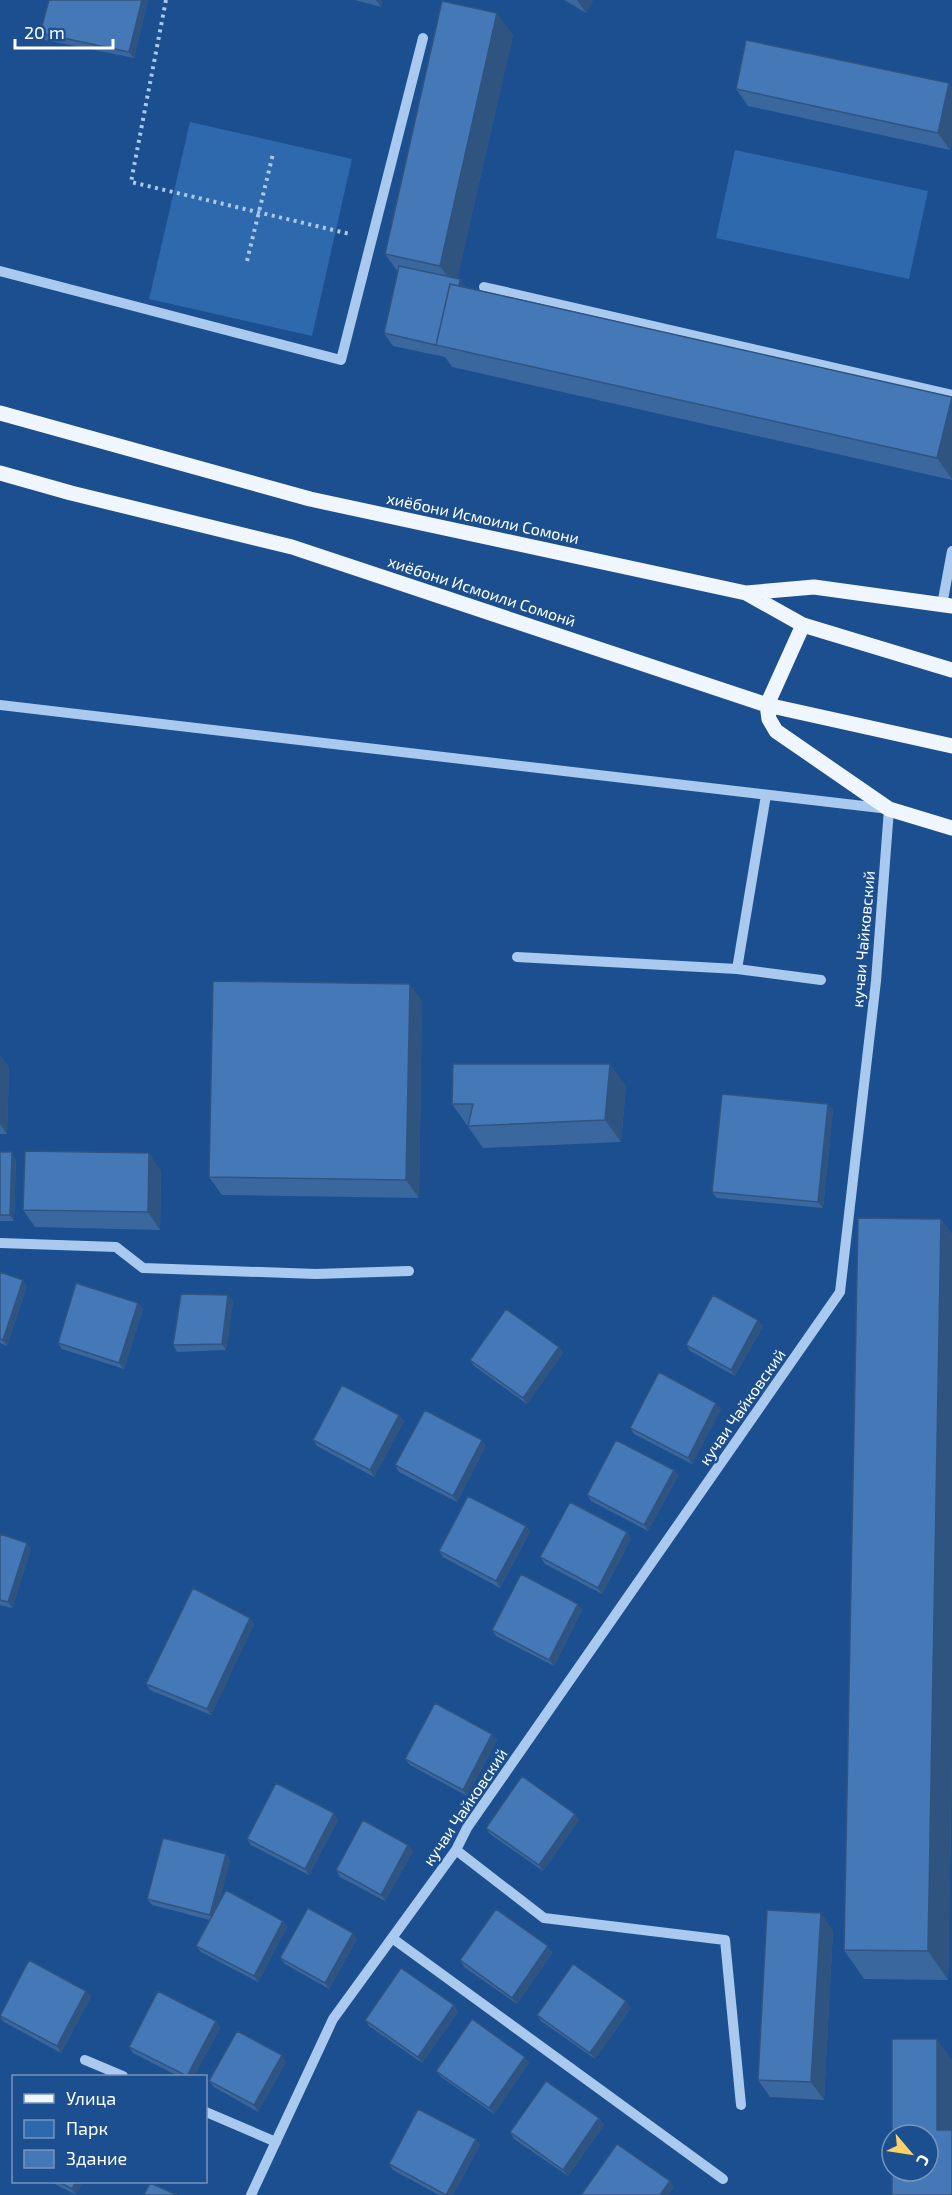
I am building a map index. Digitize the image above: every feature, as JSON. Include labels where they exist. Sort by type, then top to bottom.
[{"type":"main road","name":"хиёбони Исмоили Сомони","points":[[0,413],[310,499],[746,593],[803,625],[952,670]]},
{"type":"main road","name":"хиёбони Исмоили Сомонӣ","points":[[0,473],[71,493],[292,547],[767,705],[952,746]]},
{"type":"main road","points":[[746,593],[814,587],[947,606]]},
{"type":"main road","points":[[803,625],[767,705],[768,719],[776,731],[889,809],[952,828]]},
{"type":"street","points":[[0,271],[341,360],[423,38]]},
{"type":"street","points":[[484,287],[952,394]]},
{"type":"street","points":[[947,606],[952,551]]},
{"type":"street","points":[[0,705],[889,809]]},
{"type":"street","points":[[737,969],[766,795]]},
{"type":"street","name":"кучаи Чайковский","points":[[251,2195],[333,2019],[456,1850],[474,1818],[840,1292],[876,981],[889,809]]},
{"type":"street","points":[[517,957],[737,969],[821,980]]},
{"type":"street","points":[[0,1243],[116,1247],[143,1268],[316,1274],[409,1271]]},
{"type":"street","points":[[456,1850],[544,1918],[725,1940],[741,2105]]},
{"type":"street","points":[[392,1938],[723,2179]]},
{"type":"street","points":[[85,2060],[121,2075]]},
{"type":"street","points":[[207,2112],[276,2142]]},
{"type":"path","points":[[166,0],[131,182],[372,239]]},
{"type":"path","points":[[247,261],[273,154]]},
{"type":"green space","points":[[190,122],[352,159],[312,336],[149,299]]},
{"type":"green space","points":[[735,150],[928,191],[909,279],[716,238]]},
{"type":"building","points":[[49,0],[142,0],[129,52],[40,33]]},
{"type":"building","points":[[442,1],[497,13],[440,266],[385,254]]},
{"type":"building","points":[[746,40],[949,83],[938,133],[736,89]]},
{"type":"building","points":[[399,266],[460,279],[459,286],[450,284],[436,345],[384,333]]},
{"type":"building","points":[[450,284],[952,397],[937,458],[436,345]]},
{"type":"building","points":[[213,981],[410,984],[406,1180],[209,1177]]},
{"type":"building","points":[[453,1064],[610,1064],[605,1120],[468,1126],[473,1104],[452,1104]]},
{"type":"building","points":[[722,1094],[828,1104],[818,1202],[712,1192]]},
{"type":"building","points":[[25,1151],[149,1153],[148,1212],[23,1210]]},
{"type":"building","points":[[0,1152],[12,1152],[10,1215],[0,1215]]},
{"type":"building","points":[[858,1218],[941,1219],[928,1951],[844,1950]]},
{"type":"building","points":[[0,1272],[23,1280],[3,1340],[0,1339]]},
{"type":"building","points":[[76,1283],[138,1303],[119,1363],[58,1343]]},
{"type":"building","points":[[181,1294],[228,1295],[222,1344],[173,1345]]},
{"type":"building","points":[[713,1295],[758,1320],[731,1370],[686,1345]]},
{"type":"building","points":[[506,1309],[559,1347],[523,1398],[470,1360]]},
{"type":"building","points":[[659,1372],[716,1403],[688,1458],[630,1428]]},
{"type":"building","points":[[342,1385],[399,1415],[370,1470],[313,1440]]},
{"type":"building","points":[[425,1410],[482,1440],[453,1496],[395,1465]]},
{"type":"building","points":[[616,1440],[674,1470],[644,1525],[587,1495]]},
{"type":"building","points":[[468,1496],[526,1526],[496,1581],[439,1551]]},
{"type":"building","points":[[570,1502],[627,1532],[598,1588],[540,1557]]},
{"type":"building","points":[[0,1534],[27,1543],[8,1602],[0,1600]]},
{"type":"building","points":[[521,1574],[578,1604],[549,1660],[492,1630]]},
{"type":"building","points":[[193,1588],[250,1618],[207,1709],[146,1684]]},
{"type":"building","points":[[435,1703],[492,1734],[463,1790],[405,1759]]},
{"type":"building","points":[[522,1776],[575,1814],[539,1865],[486,1828]]},
{"type":"building","points":[[276,1783],[334,1813],[305,1869],[247,1839]]},
{"type":"building","points":[[363,1820],[408,1845],[381,1895],[336,1870]]},
{"type":"building","points":[[163,1838],[226,1854],[210,1915],[147,1899]]},
{"type":"building","points":[[226,1890],[283,1921],[254,1976],[196,1946]]},
{"type":"building","points":[[308,1908],[353,1933],[325,1983],[280,1958]]},
{"type":"building","points":[[496,1909],[548,1946],[512,1998],[460,1960]]},
{"type":"building","points":[[767,1910],[821,1913],[811,2082],[758,2080]]},
{"type":"building","points":[[29,1960],[86,1991],[57,2046],[0,2016]]},
{"type":"building","points":[[573,1964],[626,2001],[590,2053],[537,2015]]},
{"type":"building","points":[[401,1968],[454,2005],[418,2057],[365,2020]]},
{"type":"building","points":[[158,1991],[216,2021],[188,2075],[129,2047]]},
{"type":"building","points":[[472,2019],[525,2057],[489,2108],[436,2071]]},
{"type":"building","points":[[237,2031],[282,2055],[254,2105],[209,2081]]},
{"type":"building","points":[[892,2039],[937,2039],[937,2123],[892,2123]]},
{"type":"building","points":[[546,2081],[599,2118],[563,2170],[510,2132]]},
{"type":"building","points":[[418,2109],[476,2139],[446,2195],[389,2164]]},
{"type":"building","points":[[940,2130],[952,2130],[952,2195],[892,2195],[892,2183],[940,2183]]},
{"type":"building","points":[[617,2144],[670,2181],[660,2195],[581,2195]]},
{"type":"building","points":[[61,2183],[75,2183],[72,2189]]},
{"type":"building","points":[[150,2183],[177,2195],[144,2195]]}]
